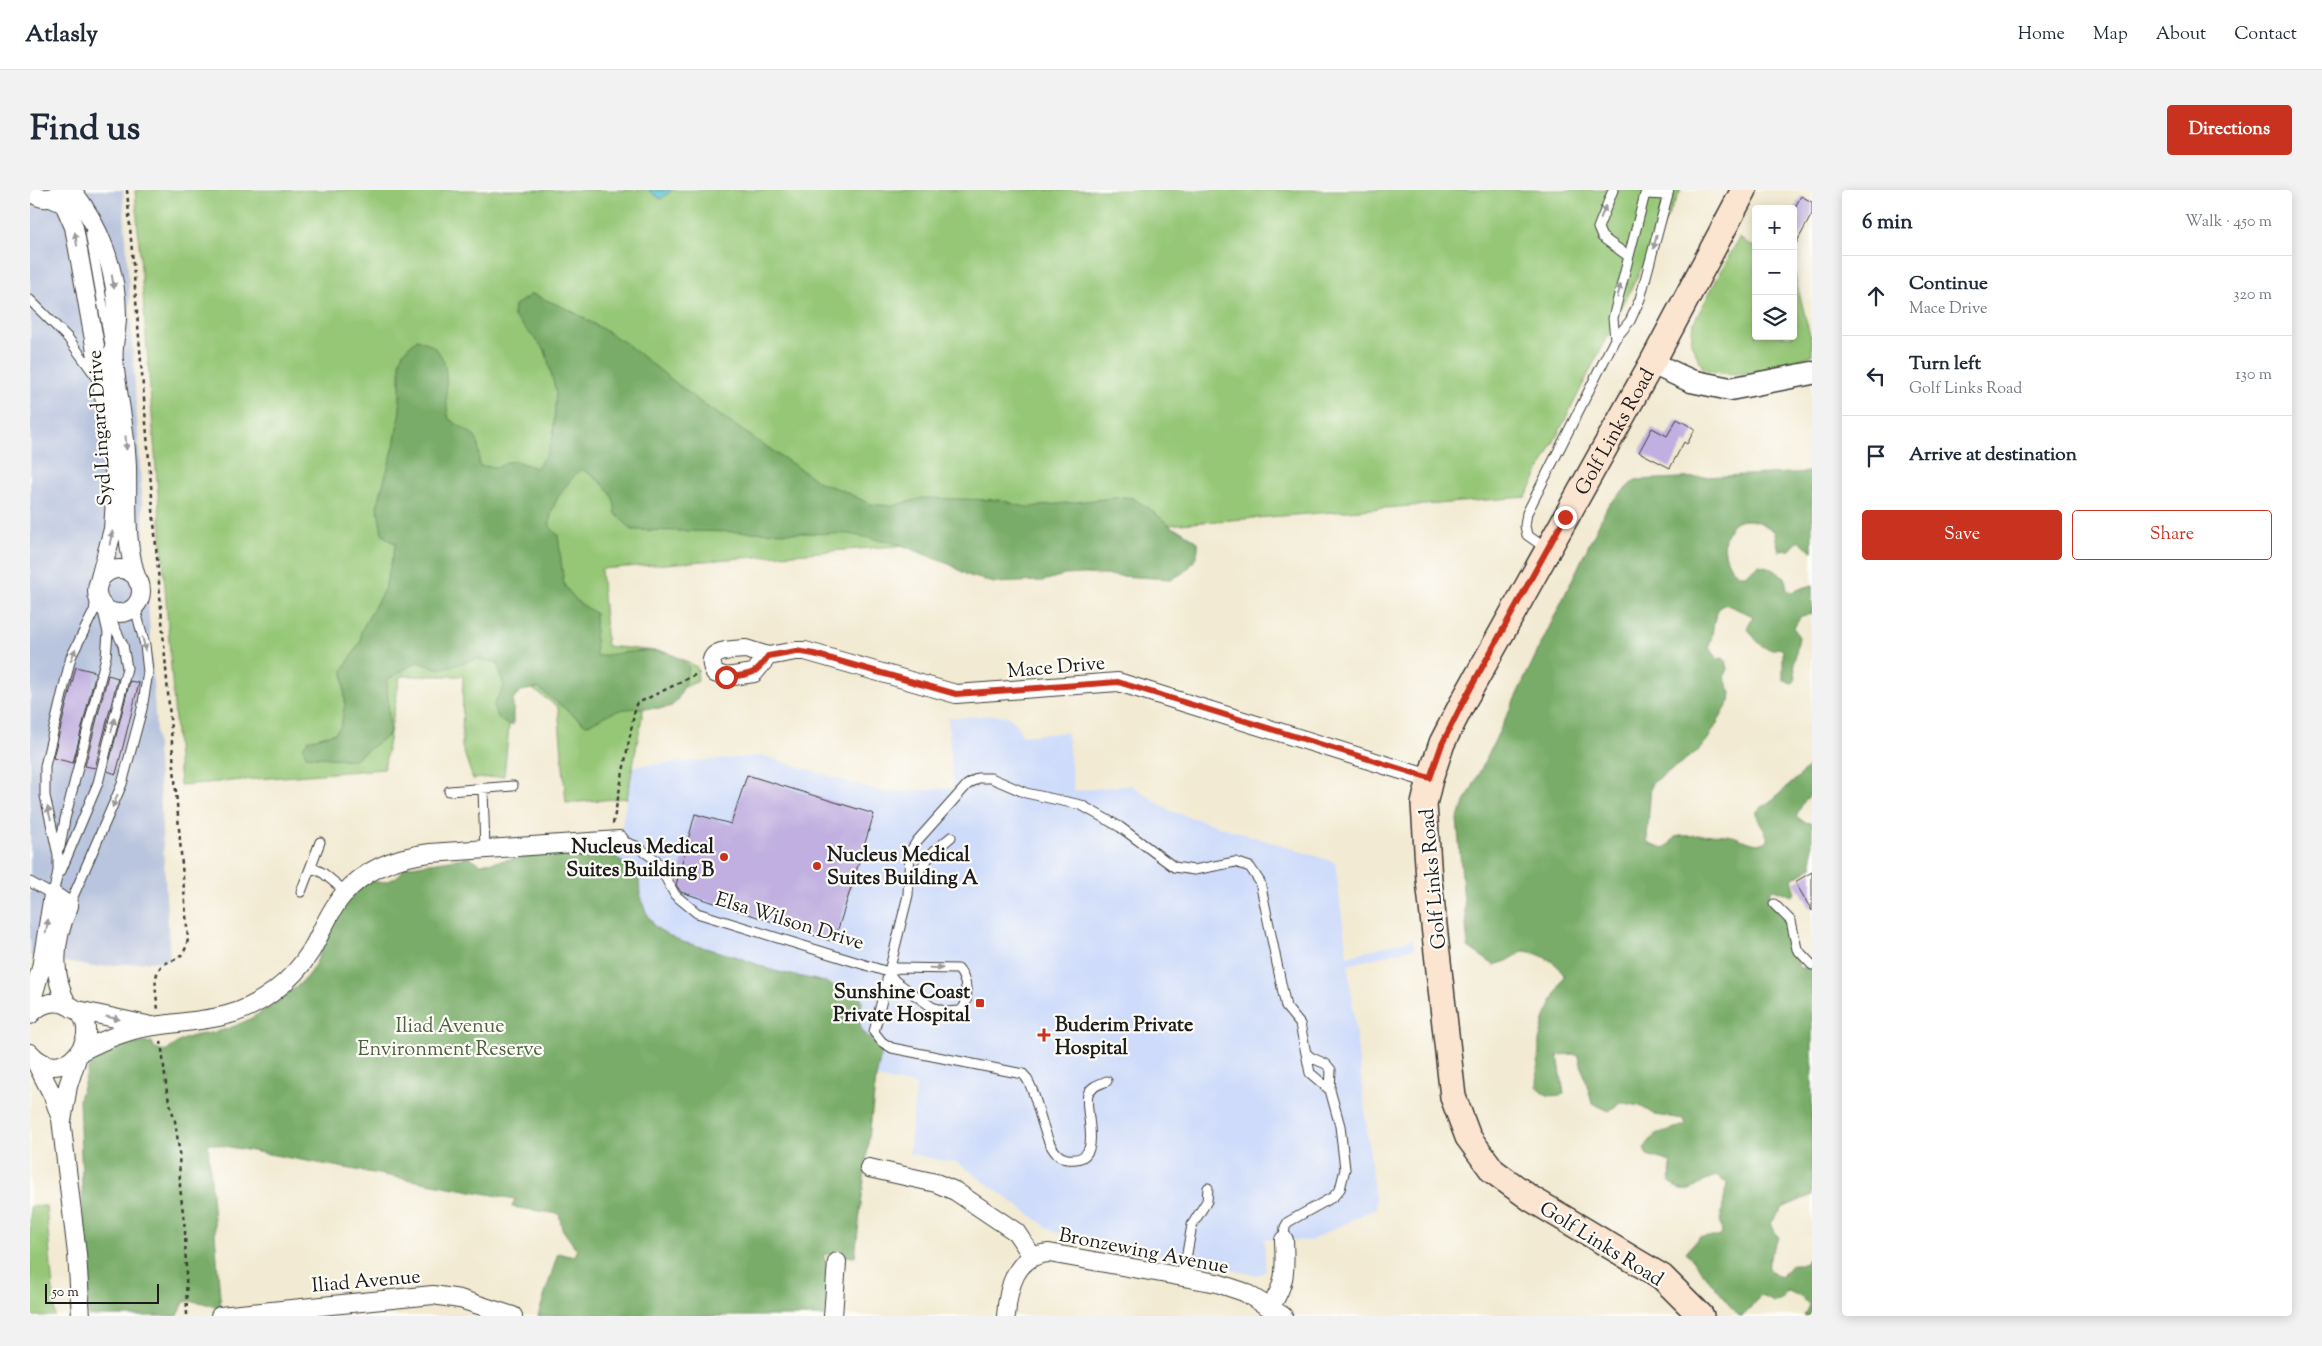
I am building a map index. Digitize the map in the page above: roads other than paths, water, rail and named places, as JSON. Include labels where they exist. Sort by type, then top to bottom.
[{"type":"main road","name":"Golf Links Road","points":[[1702,1316],[1662,1277],[1530,1198],[1493,1171],[1468,1137],[1453,1097],[1429,880],[1424,804],[1430,778],[1451,727],[1652,363],[1744,190]]},
{"type":"street","name":"Syd Lingard Drive","points":[[72,190],[85,208],[104,244],[113,281],[117,316],[113,360],[126,440],[128,540],[130,559],[139,589]]},
{"type":"street","name":"Syd Lingard Drive","points":[[43,195],[59,200],[65,205],[74,227],[111,446],[116,509],[100,596]]},
{"type":"street","points":[[1652,363],[1691,381],[1730,389],[1812,373]]},
{"type":"street","points":[[119,569],[129,572],[139,589],[134,605],[126,611],[115,612],[100,596],[106,573],[119,569]]},
{"type":"street","name":"Mace Drive","points":[[768,656],[760,668],[748,675],[721,677],[715,673],[712,667],[712,659],[722,650],[746,649],[768,656],[805,651],[956,694],[1118,682],[1430,778]]},
{"type":"street","name":"Elsa Wilson Drive","points":[[31,1054],[46,1064],[58,1065],[69,1062],[79,1054],[109,1038],[157,1025],[221,1018],[236,1014],[261,1001],[303,963],[336,905],[346,892],[370,873],[398,859],[430,853],[615,840]]},
{"type":"street","name":"Syd Lingard Drive","points":[[30,1007],[41,968],[54,890]]},
{"type":"street","points":[[54,890],[69,906],[59,933],[56,964],[62,993],[71,1007],[81,1017],[86,1028],[86,1040],[68,1086],[62,1126]]},
{"type":"street","name":"Elsa Wilson Drive","points":[[30,1015],[45,1004],[57,1003],[157,1025]]},
{"type":"street","points":[[31,1054],[53,1096],[62,1126],[77,1254],[81,1316]]},
{"type":"street","name":"Bronzewing Avenue","points":[[869,1168],[936,1183],[955,1191],[1016,1232],[1032,1256],[1058,1254],[1183,1276],[1244,1292],[1276,1311]]},
{"type":"street","points":[[1276,1311],[1283,1282],[1284,1240]]},
{"type":"street","points":[[1006,1316],[1007,1299],[1013,1280],[1021,1266],[1032,1256]]},
{"type":"street","points":[[832,1316],[837,1262]]},
{"type":"street","name":"Iliad Avenue","points":[[220,1316],[299,1312],[433,1295],[460,1298],[512,1316]]},
{"type":"lane","points":[[1613,190],[1598,228],[1602,237],[1628,256]]},
{"type":"lane","points":[[1548,549],[1527,535],[1525,526],[1527,512],[1615,338],[1630,321],[1640,299],[1668,192],[1641,192],[1628,256],[1612,318],[1615,338]]},
{"type":"lane","points":[[30,300],[71,342],[90,366],[102,389]]},
{"type":"lane","points":[[69,906],[122,784],[146,693],[147,659],[137,615],[139,589]]},
{"type":"lane","points":[[59,862],[65,819],[107,651],[108,633],[100,596]]},
{"type":"lane","points":[[30,882],[54,890],[98,783],[127,668],[127,657],[123,645],[100,596]]},
{"type":"lane","name":"Syd Lingard Drive","points":[[54,890],[59,862],[45,796],[44,766],[72,657],[100,596]]},
{"type":"lane","points":[[1107,1081],[1094,1086],[1088,1094],[1088,1113],[1092,1138],[1087,1152],[1074,1159],[1062,1157],[1056,1154],[1049,1144],[1029,1080],[1022,1074],[898,1050],[888,1046],[877,1037],[874,1026],[909,884],[908,859],[913,846],[967,785],[984,777],[998,780],[1026,793],[1067,801],[1091,810],[1127,832],[1174,867],[1194,870],[1231,862],[1245,864],[1254,871],[1260,882],[1284,1002],[1300,1024],[1310,1073],[1330,1090]]},
{"type":"lane","points":[[449,791],[513,786]]},
{"type":"lane","points":[[483,788],[486,849]]},
{"type":"lane","points":[[909,884],[933,852],[951,837]]},
{"type":"lane","name":"Elsa Wilson Drive","points":[[615,840],[636,846],[656,860],[675,895],[697,913],[888,972],[895,981],[939,1010],[960,1011],[965,1007],[964,977],[958,969],[898,968],[888,972]]},
{"type":"lane","points":[[301,892],[320,842]]},
{"type":"lane","points":[[311,867],[323,873],[346,892]]},
{"type":"lane","points":[[1774,904],[1791,921],[1797,949],[1812,965]]},
{"type":"lane","points":[[1284,1240],[1284,1227],[1288,1222],[1333,1197],[1342,1185],[1345,1169],[1345,1156],[1336,1104],[1330,1090],[1330,1067],[1307,1054]]},
{"type":"lane","points":[[1183,1276],[1192,1225],[1207,1201],[1208,1188]]},
{"type":"water","points":[[648,190],[672,190],[661,199]]},
{"type":"place","name":"Nucleus Medical Suites Building B","points":[[724,857]]},
{"type":"place","name":"Nucleus Medical Suites Building A","points":[[817,866]]},
{"type":"place","name":"Sunshine Coast Private Hospital","points":[[980,1003]]},
{"type":"place","name":"Buderim Private Hospital","points":[[1044,1035]]},
{"type":"park label","name":"Iliad Avenue Environment Reserve","points":[[450,1036]]}]
